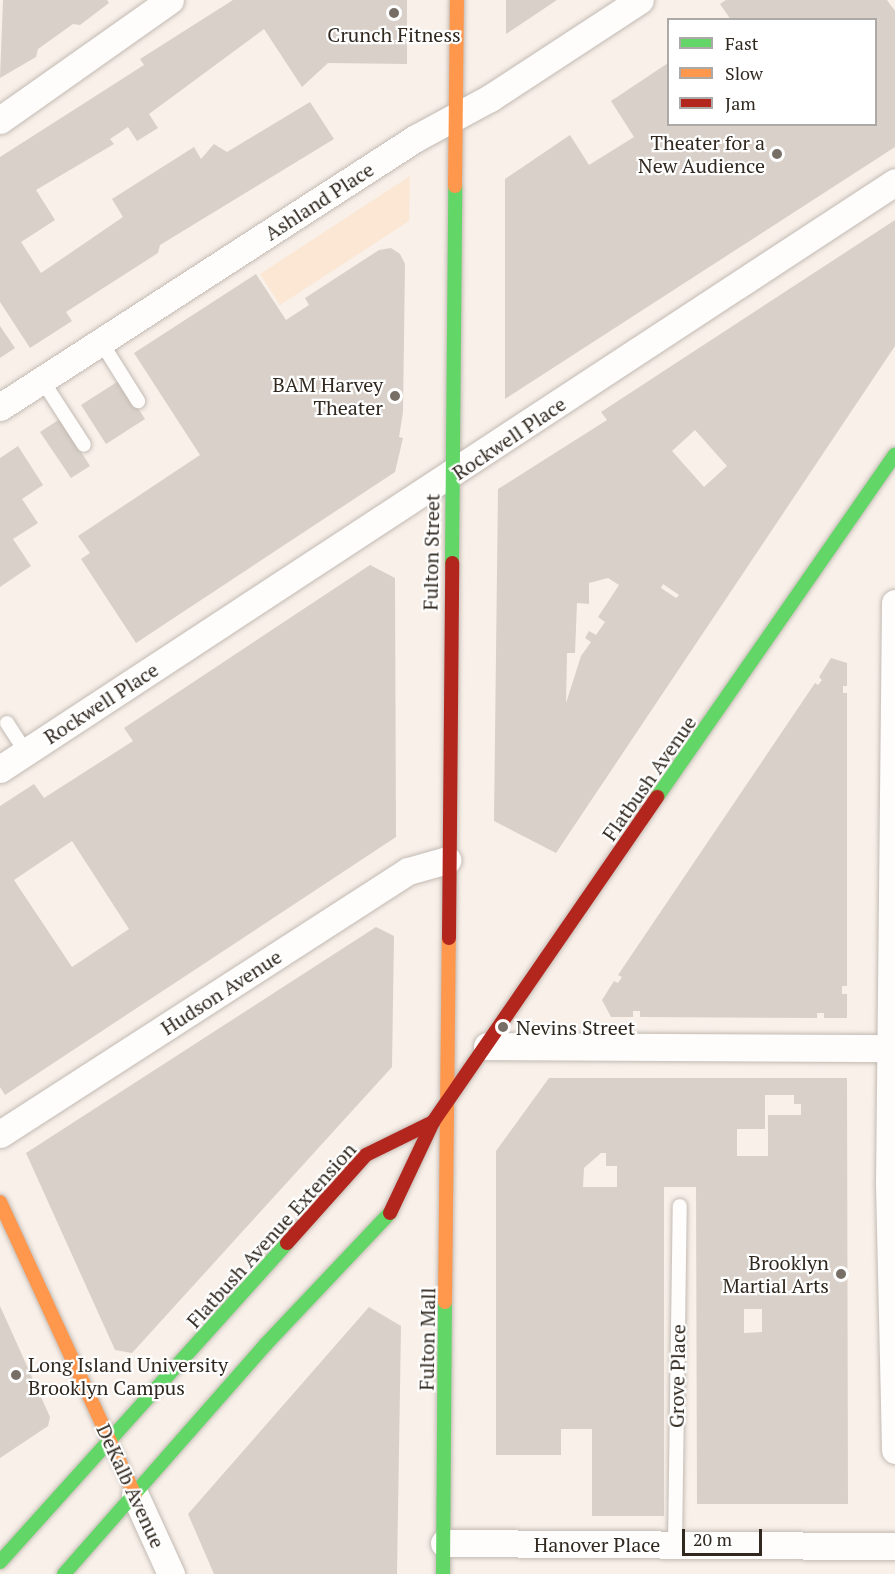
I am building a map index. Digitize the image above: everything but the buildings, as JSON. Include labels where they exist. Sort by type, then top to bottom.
[{"type":"main road","name":"Fulton Street","points":[[446,1104],[447,860],[458,117],[457,0]]},
{"type":"main road","name":"Flatbush Avenue","points":[[433,1122],[488,1046],[895,454]]},
{"type":"main road","name":"Fulton Mall","points":[[444,1574],[449,1199],[446,1104]]},
{"type":"main road","name":"Flatbush Avenue Extension","points":[[0,1562],[366,1155],[433,1122]]},
{"type":"main road","points":[[64,1574],[266,1344],[396,1207],[433,1122]]},
{"type":"main road","name":"DeKalb Avenue","points":[[0,1202],[135,1495]]},
{"type":"street","points":[[0,120],[170,0]]},
{"type":"street","name":"Ashland Place","points":[[0,407],[416,138],[458,117],[640,0]]},
{"type":"street","name":"Rockwell Place","points":[[0,769],[452,476],[895,182]]},
{"type":"street","points":[[895,603],[893,1048],[889,1183],[895,1450]]},
{"type":"street","name":"Hudson Avenue","points":[[0,1134],[408,871],[447,860]]},
{"type":"street","points":[[488,1046],[893,1048]]},
{"type":"street","name":"DeKalb Avenue","points":[[135,1495],[171,1574]]},
{"type":"street","name":"Hanover Place","points":[[444,1543],[895,1546]]},
{"type":"lane","points":[[101,342],[138,401]]},
{"type":"lane","points":[[42,380],[84,445]]},
{"type":"lane","points":[[7,723],[26,752]]},
{"type":"lane","name":"Grove Place","points":[[675,1545],[680,1206]]},
{"type":"shaded area","points":[[410,176],[409,221],[280,305],[260,274]]},
{"type":"traffic: fast","points":[[452,563],[455,186]]},
{"type":"traffic: fast","points":[[657,797],[895,454]]},
{"type":"traffic: fast","points":[[64,1574],[266,1344],[390,1213]]},
{"type":"traffic: fast","points":[[0,1562],[287,1243]]},
{"type":"traffic: fast","points":[[443,1574],[445,1302]]},
{"type":"traffic: slow","points":[[455,186],[457,0]]},
{"type":"traffic: slow","points":[[445,1302],[449,938]]},
{"type":"traffic: slow","points":[[0,1202],[135,1495]]},
{"type":"traffic: jam","points":[[449,938],[452,563]]},
{"type":"traffic: jam","points":[[390,1213],[433,1122],[657,797]]},
{"type":"traffic: jam","points":[[287,1243],[366,1155],[433,1122]]},
{"type":"place","name":"Crunch Fitness","points":[[394,13]]},
{"type":"place","name":"Theater for a New Audience","points":[[777,154]]},
{"type":"place","name":"BAM Harvey Theater","points":[[395,396]]},
{"type":"place","name":"Nevins Street","points":[[503,1027]]},
{"type":"place","name":"Brooklyn Martial Arts","points":[[841,1274]]},
{"type":"place","name":"Long Island University Brooklyn Campus","points":[[16,1375]]}]
